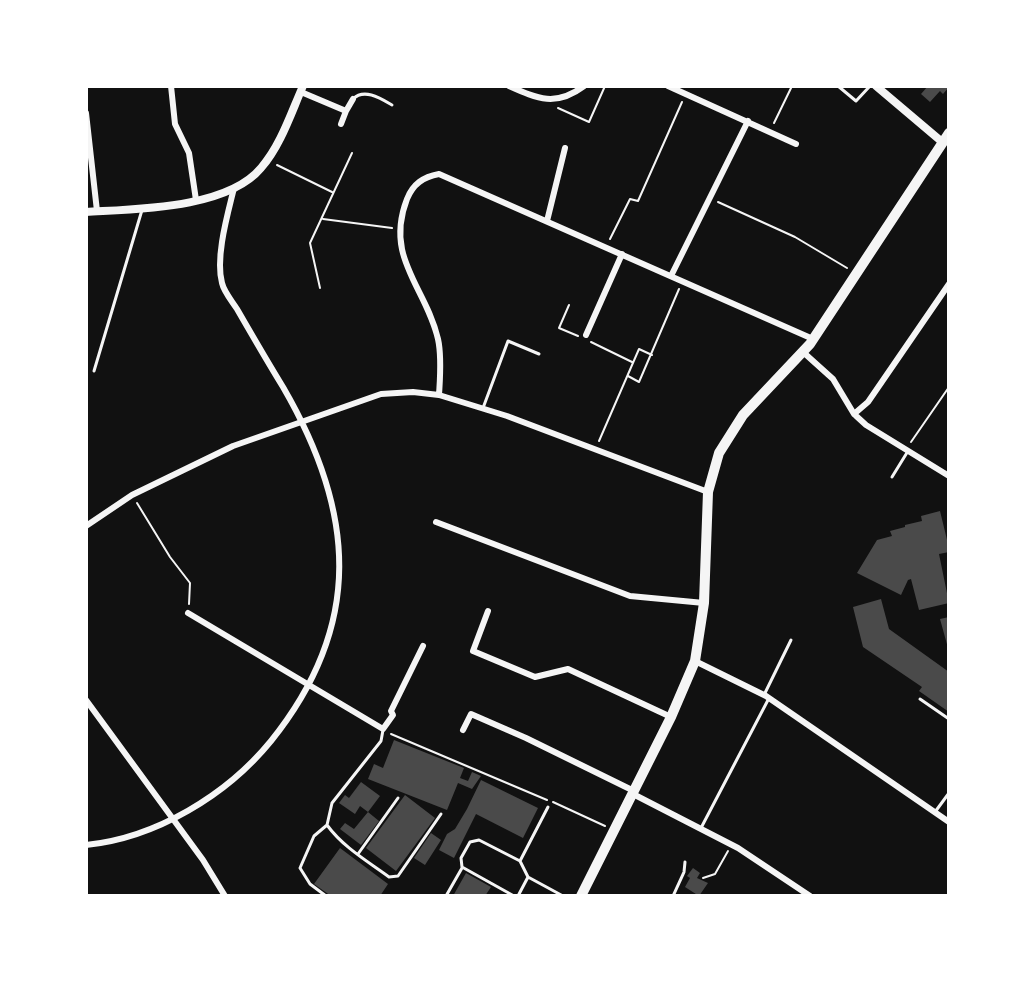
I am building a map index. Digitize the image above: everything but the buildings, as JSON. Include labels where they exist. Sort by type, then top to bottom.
[{"type":"main road","points":[[581,896],[671,717],[695,661],[704,603],[708,492],[712,470],[727,436],[813,339],[945,137]]},
{"type":"street","points":[[171,86],[175,124],[189,153],[196,200]]},
{"type":"street","points":[[509,86],[542,100],[571,96],[584,86]]},
{"type":"street","points":[[668,86],[796,144]]},
{"type":"street","points":[[876,86],[945,137]]},
{"type":"street","points":[[86,212],[142,209],[196,200],[234,188],[250,179],[267,160],[302,89],[346,111]]},
{"type":"street","points":[[341,124],[353,99]]},
{"type":"street","points":[[86,113],[97,211]]},
{"type":"street","points":[[671,276],[748,121]]},
{"type":"street","points":[[547,221],[565,148]]},
{"type":"street","points":[[439,395],[438,341],[403,260],[400,229],[403,208],[410,191],[429,176],[439,174],[813,339]]},
{"type":"street","points":[[86,845],[129,838],[173,818],[240,773],[287,721],[309,684],[329,635],[339,579],[339,546],[330,492],[303,422],[222,283],[222,236],[234,188]]},
{"type":"street","points":[[586,335],[622,254]]},
{"type":"street","points":[[854,414],[868,402],[949,284]]},
{"type":"street","points":[[803,352],[833,379],[854,414],[866,425],[949,476]]},
{"type":"street","points":[[86,526],[132,495],[213,454],[381,394],[413,392],[439,395],[483,408],[708,492]]},
{"type":"street","points":[[436,522],[630,596],[704,603]]},
{"type":"street","points":[[488,611],[473,651],[535,677],[568,669],[671,717]]},
{"type":"street","points":[[188,613],[383,729],[393,715],[391,711],[423,646]]},
{"type":"street","points":[[695,661],[766,697],[949,822]]},
{"type":"street","points":[[86,700],[173,818],[225,896]]},
{"type":"street","points":[[463,730],[471,714],[526,738],[732,844],[810,896]]},
{"type":"lane","points":[[838,86],[856,101],[870,86]]},
{"type":"lane","points":[[353,99],[357,94],[366,94],[392,105]]},
{"type":"lane","points":[[94,371],[142,209]]},
{"type":"lane","points":[[483,408],[508,341],[539,354]]},
{"type":"lane","points":[[892,477],[907,450]]},
{"type":"lane","points":[[701,828],[791,640]]},
{"type":"lane","points":[[920,699],[949,719]]},
{"type":"lane","points":[[326,896],[310,884],[300,868],[314,836],[327,825],[332,803],[381,741],[383,729]]},
{"type":"lane","points":[[935,812],[949,793]]},
{"type":"lane","points":[[357,854],[398,798]]},
{"type":"lane","points":[[520,861],[548,807]]},
{"type":"lane","points":[[327,825],[334,835],[389,877],[398,876],[441,814]]},
{"type":"lane","points":[[446,896],[462,867],[461,858],[467,845],[474,840],[520,861],[528,877],[563,896]]},
{"type":"lane","points":[[673,896],[685,862]]},
{"type":"lane","points":[[462,867],[516,896],[528,877]]},
{"type":"path","points":[[542,100],[589,122],[605,86]]},
{"type":"path","points":[[770,132],[792,86]]},
{"type":"path","points":[[607,248],[630,199],[638,201],[686,94]]},
{"type":"path","points":[[320,288],[310,243],[352,153]]},
{"type":"path","points":[[267,160],[333,193]]},
{"type":"path","points":[[709,198],[795,237],[855,273]]},
{"type":"path","points":[[322,219],[400,229]]},
{"type":"path","points":[[627,376],[639,382],[683,281]]},
{"type":"path","points":[[595,449],[639,349],[652,355]]},
{"type":"path","points":[[907,450],[922,422],[949,387]]},
{"type":"path","points":[[132,495],[190,583],[188,613]]},
{"type":"path","points":[[383,729],[614,830]]},
{"type":"path","points":[[703,878],[715,874],[732,844]]}]
